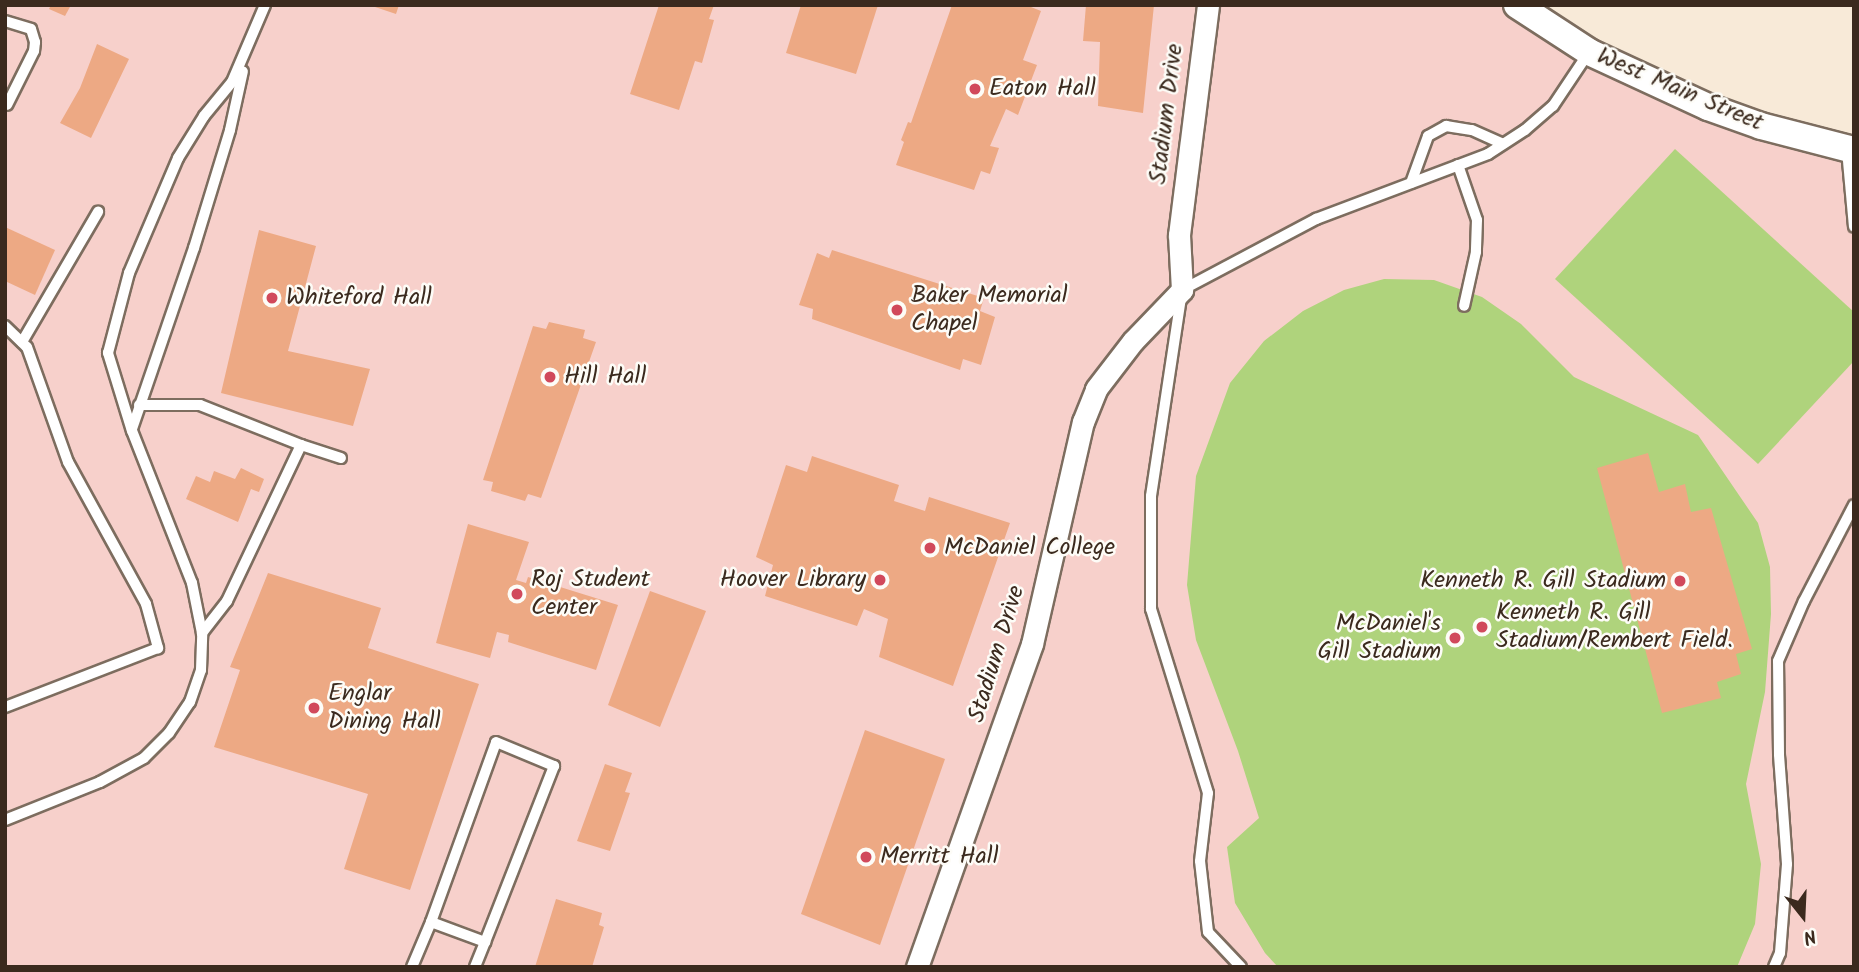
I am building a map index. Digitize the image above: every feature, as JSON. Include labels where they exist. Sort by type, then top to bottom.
[{"type":"street","name":"Stadium Drive","points":[[916,967],[1032,644],[1087,411],[1096,389],[1133,341],[1182,290],[1179,235],[1208,5]]},
{"type":"street","name":"West Main Street","points":[[1517,5],[1589,52],[1739,118],[1851,150]]},
{"type":"lane","points":[[132,430],[198,235],[230,130],[247,54],[265,5]]},
{"type":"lane","points":[[5,21],[31,29],[35,41],[34,51],[7,105]]},
{"type":"lane","points":[[1241,967],[1208,932],[1200,861],[1208,793],[1151,609],[1151,496],[1182,290],[1316,219],[1458,165],[1503,144],[1553,106],[1589,52]]},
{"type":"lane","points":[[5,820],[100,782],[144,758],[169,733],[190,702],[201,670],[202,633],[192,583],[132,430],[108,353],[129,273],[178,158],[204,117],[232,82],[247,54]]},
{"type":"lane","points":[[1411,183],[1429,136],[1446,126],[1472,130],[1503,144]]},
{"type":"lane","points":[[1851,150],[1854,227]]},
{"type":"lane","points":[[1458,165],[1477,220],[1476,253],[1464,306]]},
{"type":"lane","points":[[22,342],[97,212]]},
{"type":"lane","points":[[5,326],[27,347],[68,462],[146,604],[158,648],[5,707]]},
{"type":"lane","points":[[139,405],[200,405],[341,458]]},
{"type":"lane","points":[[202,633],[228,601],[301,445]]},
{"type":"lane","points":[[1774,967],[1780,953],[1787,864],[1779,754],[1778,661],[1804,601],[1854,505]]},
{"type":"lane","points":[[412,967],[496,742],[554,766],[475,967]]},
{"type":"lane","points":[[431,922],[485,942]]},
{"type":"shaded area","name":"McDaniel College","points":[[5,5],[1506,5],[1739,118],[1854,137],[1854,967],[8,967],[5,959]]},
{"type":"green space","points":[[1675,149],[1854,312],[1854,361],[1758,464],[1555,279]]},
{"type":"green space","name":"Kenneth R. Gill Stadium/Rembert Field.","points":[[1384,279],[1434,280],[1482,297],[1521,324],[1574,377],[1698,435],[1758,523],[1770,567],[1771,614],[1765,692],[1746,784],[1761,864],[1755,924],[1737,967],[1278,967],[1265,953],[1235,903],[1227,847],[1259,818],[1238,751],[1196,640],[1187,585],[1196,476],[1230,383],[1264,341],[1303,311],[1344,290]]},
{"type":"building","points":[[51,5],[71,5],[65,16],[49,9]]},
{"type":"building","points":[[369,5],[399,5],[396,14]]},
{"type":"building","points":[[659,5],[714,5],[709,19],[714,20],[702,63],[695,61],[679,110],[630,94]]},
{"type":"building","points":[[801,5],[878,5],[856,74],[786,53]]},
{"type":"building","name":"Eaton Hall","points":[[952,5],[1026,5],[1041,11],[1023,60],[1037,65],[1018,115],[1006,109],[990,146],[999,148],[990,174],[981,171],[974,190],[896,165],[904,142],[901,140],[908,122],[911,123]]},
{"type":"building","points":[[1086,5],[1154,5],[1143,113],[1098,106],[1100,42],[1083,41]]},
{"type":"building","points":[[97,44],[129,59],[91,138],[60,123],[80,88]]},
{"type":"building","points":[[5,227],[55,250],[35,295],[5,281]]},
{"type":"building","name":"Whiteford Hall","points":[[259,230],[316,246],[288,351],[370,369],[353,426],[221,393]]},
{"type":"building","name":"Baker Memorial Chapel","points":[[832,250],[984,298],[980,311],[995,317],[981,365],[963,359],[960,370],[812,319],[813,309],[799,305],[817,253],[829,258]]},
{"type":"building","name":"Hill Hall","points":[[549,322],[585,330],[583,338],[596,342],[541,498],[528,494],[525,501],[491,491],[493,482],[483,480],[533,326],[546,329]]},
{"type":"building","name":"Kenneth R. Gill Stadium","points":[[1648,453],[1659,492],[1685,484],[1691,512],[1711,508],[1752,649],[1736,654],[1741,674],[1717,682],[1721,698],[1662,713],[1597,468]]},
{"type":"building","name":"Hoover Library","points":[[812,456],[899,485],[894,501],[925,511],[929,497],[1010,523],[953,686],[879,657],[888,619],[864,609],[857,626],[765,596],[773,565],[756,557],[786,465],[807,472]]},
{"type":"building","points":[[241,468],[264,479],[259,492],[251,489],[238,522],[186,499],[196,476],[210,482],[214,471],[235,479]]},
{"type":"building","name":"Roj Student Center","points":[[468,524],[529,542],[516,580],[526,583],[528,577],[618,605],[596,670],[508,642],[509,635],[497,632],[490,658],[436,643]]},
{"type":"building","name":"Englar Dining Hall","points":[[268,573],[381,608],[368,648],[479,684],[410,890],[344,869],[368,794],[214,747],[240,670],[230,667]]},
{"type":"building","points":[[650,591],[706,611],[660,727],[608,705]]},
{"type":"building","name":"Merritt Hall","points":[[865,730],[945,759],[880,945],[801,914]]},
{"type":"building","points":[[605,764],[632,773],[625,792],[630,793],[610,851],[577,841]]},
{"type":"building","points":[[556,899],[602,913],[599,925],[604,927],[592,967],[535,967]]},
{"type":"place","name":"Eaton Hall","points":[[975,89]]},
{"type":"place","name":"Whiteford Hall","points":[[272,298]]},
{"type":"place","name":"Baker Memorial Chapel","points":[[897,310]]},
{"type":"place","name":"Hill Hall","points":[[550,377]]},
{"type":"place","name":"McDaniel College","points":[[930,548]]},
{"type":"place","name":"Hoover Library","points":[[880,580]]},
{"type":"place","name":"Kenneth R. Gill Stadium","points":[[1680,581]]},
{"type":"place","name":"Roj Student Center","points":[[517,594]]},
{"type":"place","name":"Kenneth R. Gill Stadium/Rembert Field.","points":[[1482,627]]},
{"type":"place","name":"McDaniel's Gill Stadium","points":[[1455,638]]},
{"type":"place","name":"Englar Dining Hall","points":[[314,708]]},
{"type":"place","name":"Merritt Hall","points":[[866,857]]}]
